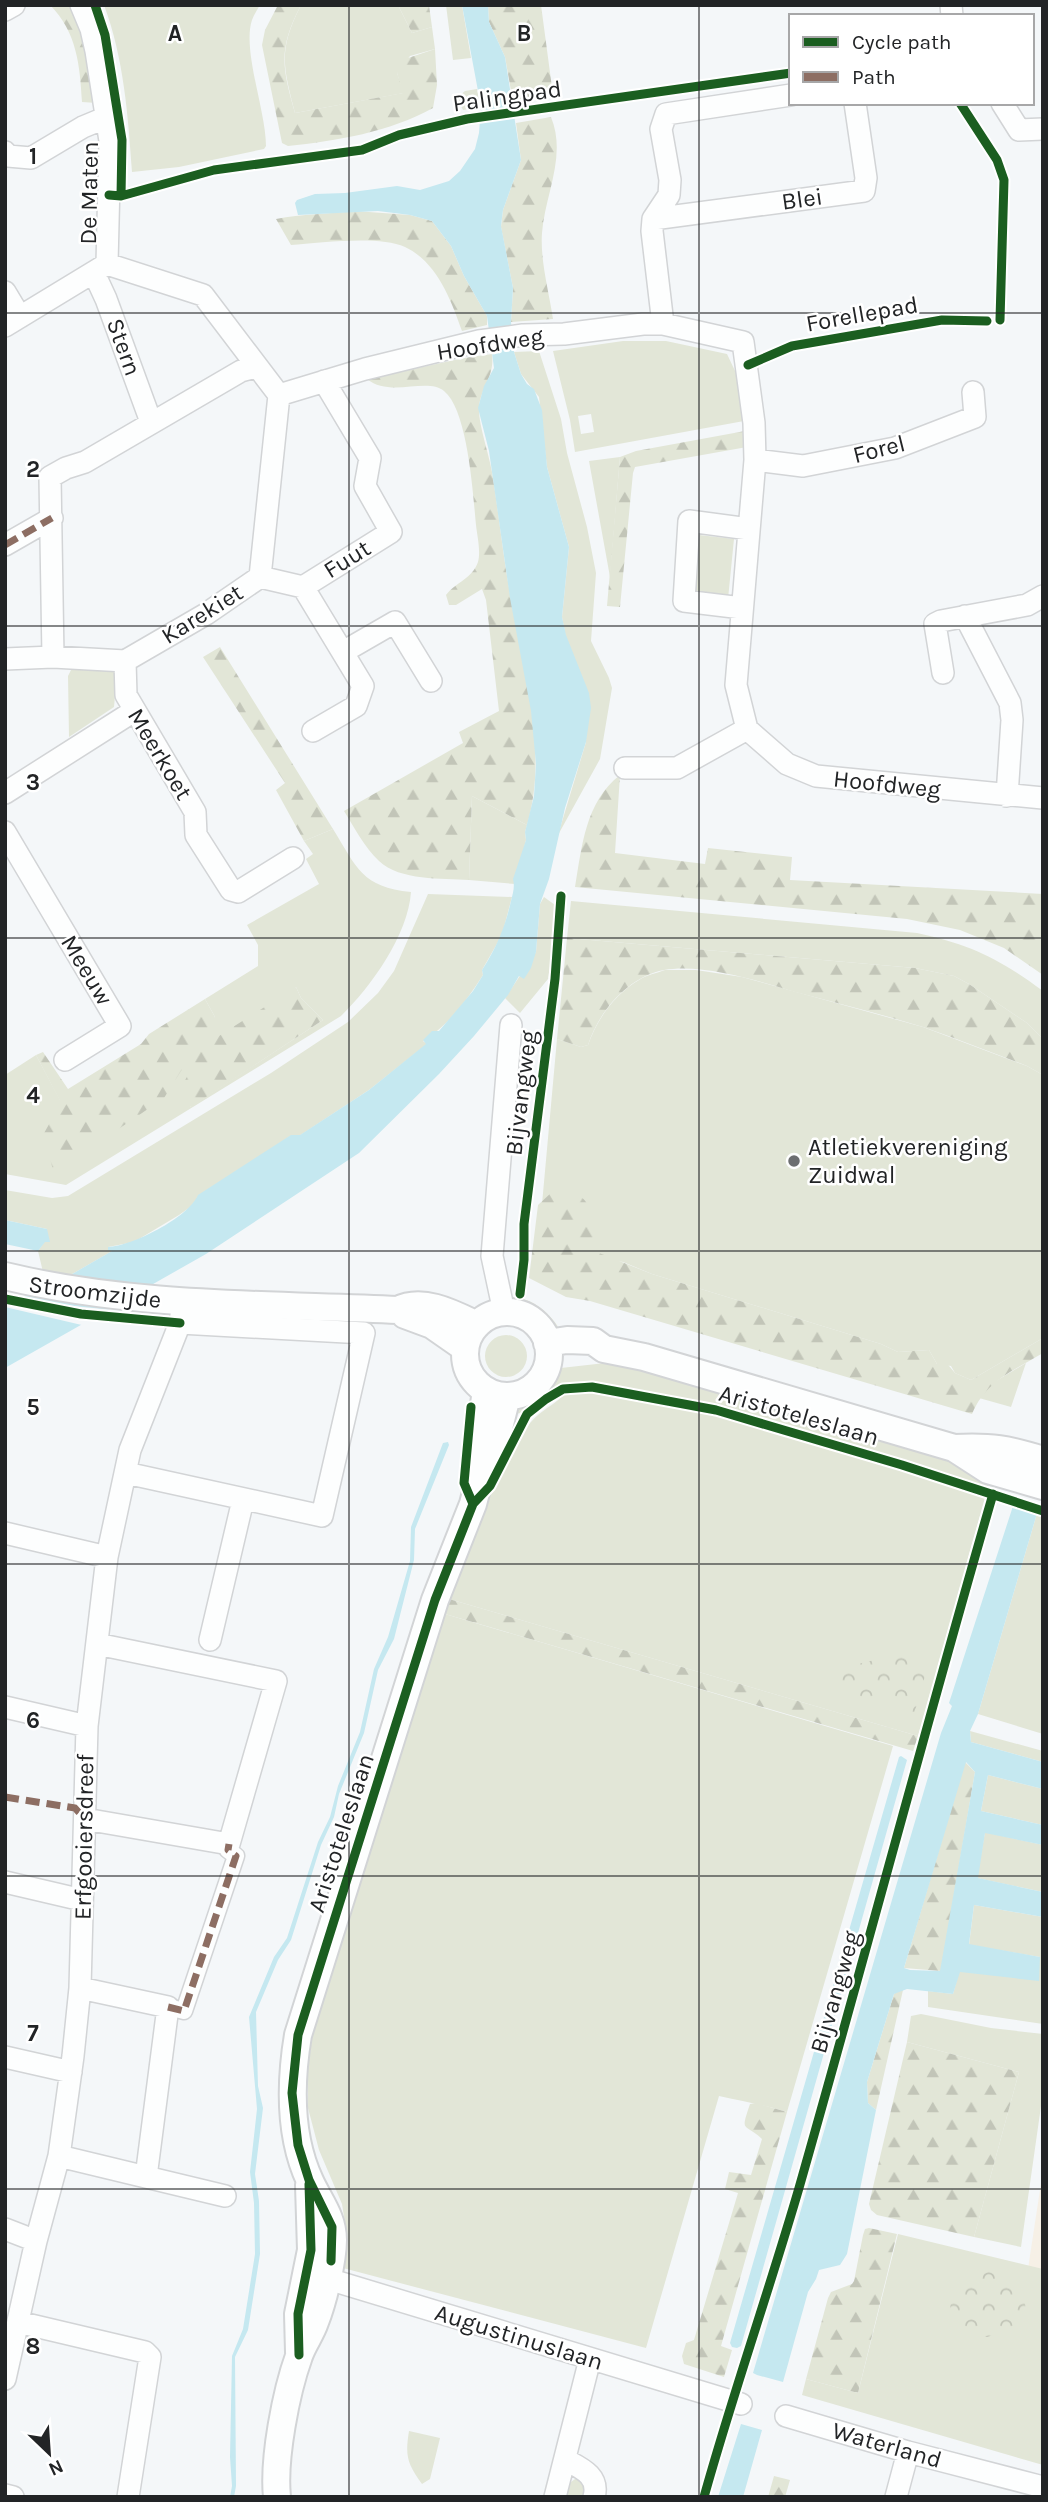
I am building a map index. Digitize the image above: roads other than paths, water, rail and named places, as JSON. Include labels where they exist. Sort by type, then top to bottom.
[{"type":"street","points":[[5,10],[14,5]]},
{"type":"street","name":"De Maten","points":[[5,292],[13,322],[100,269],[111,154],[93,40],[81,5]]},
{"type":"street","points":[[663,324],[652,231],[653,219],[669,195],[670,180],[661,129],[666,114],[789,95]]},
{"type":"street","name":"Blei","points":[[653,219],[864,191],[866,178],[855,105]]},
{"type":"street","points":[[1003,105],[1019,130],[1043,129]]},
{"type":"street","points":[[5,152],[8,156],[31,158],[83,127],[107,117]]},
{"type":"street","points":[[100,269],[202,295],[279,395]]},
{"type":"street","name":"Stern","points":[[100,269],[106,299],[151,422]]},
{"type":"street","name":"Hoofdweg","points":[[279,395],[365,369],[479,341],[523,335],[564,334],[663,324],[743,342],[754,423],[755,460],[736,685],[747,729],[787,764],[816,776],[1043,798]]},
{"type":"street","points":[[53,657],[50,477],[85,462],[151,422],[241,372],[255,367]]},
{"type":"street","name":"Fuut","points":[[260,577],[303,587],[391,532],[365,486],[370,458],[324,381]]},
{"type":"street","name":"Forel","points":[[755,460],[803,466],[895,448],[975,416],[972,393]]},
{"type":"street","name":"Karekiet","points":[[125,661],[206,614],[260,577],[279,395]]},
{"type":"street","points":[[5,545],[52,518]]},
{"type":"street","points":[[742,608],[684,601],[689,521],[749,529]]},
{"type":"street","points":[[303,587],[363,686],[356,706],[313,731]]},
{"type":"street","points":[[943,673],[935,624],[1027,605],[1043,596]]},
{"type":"street","points":[[965,616],[1010,703],[1012,719],[1007,796]]},
{"type":"street","points":[[344,652],[395,622],[431,681]]},
{"type":"street","points":[[5,659],[53,657],[125,661]]},
{"type":"street","name":"Meerkoet","points":[[125,661],[126,695],[195,812],[196,835],[231,890],[238,892],[293,858]]},
{"type":"street","points":[[5,793],[134,711]]},
{"type":"street","points":[[625,768],[677,768],[747,729]]},
{"type":"street","name":"Meeuw","points":[[5,832],[13,864],[120,1026],[65,1060]]},
{"type":"street","points":[[504,1312],[492,1256],[511,1025]]},
{"type":"street","name":"Stroomzijde","points":[[15,1278],[73,1290],[146,1297],[182,1312],[398,1310],[432,1325],[465,1348]]},
{"type":"street","name":"Stroomzijde","points":[[398,1310],[406,1306],[433,1307],[477,1325]]},
{"type":"street","points":[[125,1473],[322,1516],[364,1333],[182,1312]]},
{"type":"street","name":"Erfgooiersdreef","points":[[5,2379],[36,2241],[59,2156],[71,2072],[80,1988],[87,1726],[107,1557],[130,1450],[182,1312]]},
{"type":"street","points":[[504,1312],[531,1320],[541,1330],[547,1356],[540,1380],[531,1389],[519,1394],[496,1393],[473,1380],[467,1369],[465,1348],[471,1332],[491,1315],[504,1312]]},
{"type":"street","name":"Aristoteleslaan","points":[[547,1356],[567,1340],[593,1341],[604,1349],[644,1357],[954,1448],[988,1470],[1043,1486]]},
{"type":"street","name":"Aristoteleslaan","points":[[277,2497],[275,2482],[286,2402],[299,2355],[316,2321],[316,2276],[331,2261],[332,2227],[309,2180],[298,2145],[292,2094],[298,2035],[435,1600],[473,1504],[481,1473],[495,1444],[496,1393]]},
{"type":"street","name":"Aristoteleslaan","points":[[954,1448],[987,1446],[1013,1450],[1043,1460]]},
{"type":"street","points":[[210,1640],[243,1500]]},
{"type":"street","points":[[5,1532],[107,1557]]},
{"type":"street","points":[[80,1988],[184,2011],[236,1856],[228,1850],[229,1844],[276,1681],[97,1644]]},
{"type":"street","points":[[5,1707],[87,1726]]},
{"type":"street","points":[[85,1819],[229,1844]]},
{"type":"street","points":[[5,1882],[82,1900]]},
{"type":"street","points":[[146,2177],[169,2007]]},
{"type":"street","points":[[5,2057],[71,2072]]},
{"type":"street","points":[[59,2156],[225,2196]]},
{"type":"street","points":[[5,2229],[36,2241]]},
{"type":"street","name":"Augustinuslaan","points":[[316,2276],[736,2403]]},
{"type":"street","points":[[18,2322],[145,2352],[150,2357],[128,2497]]},
{"type":"street","points":[[555,2497],[590,2359]]},
{"type":"street","name":"Waterland","points":[[786,2416],[908,2452],[1043,2487]]},
{"type":"street","points":[[896,2497],[908,2452]]},
{"type":"street","points":[[566,2460],[589,2473],[596,2490],[594,2497]]},
{"type":"street","points":[[5,2495],[13,2497]]},
{"type":"water","points":[[462,5],[488,5],[489,22],[505,57],[521,160],[503,210],[501,226],[513,288],[511,322],[514,352],[521,374],[534,389],[542,410],[547,467],[569,547],[562,617],[566,635],[589,693],[591,708],[586,742],[565,808],[549,879],[540,904],[536,952],[531,968],[524,979],[519,976],[508,995],[439,1074],[359,1153],[206,1254],[5,1368],[5,1305],[67,1277],[112,1251],[108,1250],[108,1247],[131,1242],[158,1229],[183,1213],[198,1195],[291,1135],[300,1135],[369,1090],[426,1044],[423,1040],[432,1031],[439,1031],[473,991],[483,975],[482,970],[503,928],[513,893],[513,879],[526,840],[525,832],[534,796],[536,764],[531,711],[510,598],[489,451],[478,408],[484,386],[494,368],[487,316],[464,276],[451,246],[432,221],[378,211],[298,215],[295,203],[315,194],[397,186],[420,190],[449,181],[460,171],[475,149],[481,107]]},
{"type":"water","points":[[5,1220],[47,1229],[50,1242],[45,1242],[38,1251],[5,1244]]},
{"type":"water","points":[[448,1442],[415,1529],[414,1560],[394,1639],[378,1670],[364,1733],[339,1794],[334,1817],[321,1845],[291,1940],[278,1960],[256,2012],[258,2086],[263,2108],[255,2174],[259,2201],[260,2254],[248,2330],[235,2357],[236,2486],[234,2497],[230,2497],[232,2356],[243,2329],[255,2254],[254,2203],[250,2172],[257,2109],[249,2017],[274,1957],[287,1938],[318,1842],[330,1817],[338,1786],[360,1732],[374,1669],[388,1637],[410,1561],[411,1527],[443,1443]]},
{"type":"water","points":[[1013,1506],[1038,1510],[978,1714],[970,1731],[971,1742],[1043,1762],[1043,1789],[988,1775],[981,1811],[1043,1825],[1043,1845],[985,1833],[978,1878],[1043,1892],[1043,1917],[974,1905],[969,1944],[1040,1957],[1039,1981],[960,1972],[953,1994],[907,1989],[894,1994],[867,2082],[868,2103],[876,2110],[847,2254],[840,2265],[819,2270],[808,2292],[783,2382],[753,2373],[941,1733],[952,1706],[949,1703]],"holes":[[[966,1762],[975,1772],[940,1971],[904,1968]]]},
{"type":"water","points":[[901,1756],[907,1760],[741,2346],[732,2347],[730,2343]]},
{"type":"water","points":[[741,2424],[762,2430],[743,2497],[718,2497]]},
{"type":"place","name":"Atletiekvereniging Zuidwal","points":[[794,1161]]}]
